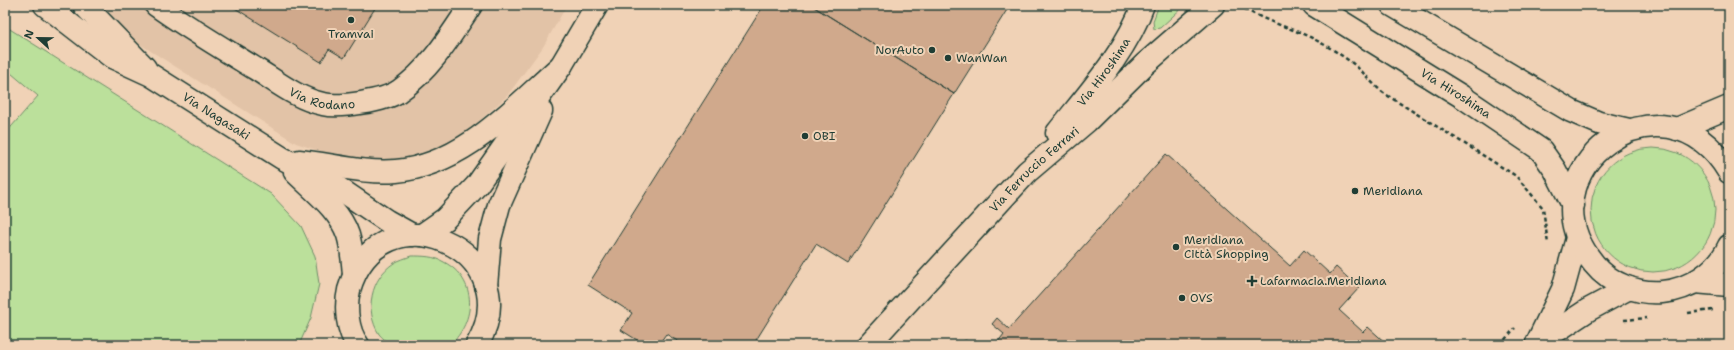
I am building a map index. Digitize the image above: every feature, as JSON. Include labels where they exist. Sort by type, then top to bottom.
[{"type":"main road","name":"Via Nagasaki","points":[[45,5],[112,57],[151,74],[282,158],[334,185],[387,221],[417,235]]},
{"type":"main road","name":"Via Nagasaki","points":[[84,5],[151,74]]},
{"type":"main road","name":"Via Rodano","points":[[156,5],[180,23],[297,94],[323,104],[346,105],[374,100],[398,92],[418,76],[448,40],[471,5]]},
{"type":"main road","points":[[417,235],[445,219],[477,185],[561,66],[597,5]]},
{"type":"main road","name":"Via Hiroshima","points":[[1027,172],[1101,78],[1136,24],[1143,5]]},
{"type":"main road","name":"Via Ferruccio Ferrari","points":[[868,345],[1027,172],[1087,120],[1146,64],[1213,5]]},
{"type":"main road","name":"Via Hiroshima","points":[[1314,5],[1461,96],[1541,150],[1555,170],[1573,205]]},
{"type":"main road","name":"Via Hiroshima","points":[[1393,5],[1571,111],[1599,123],[1629,130]]},
{"type":"main road","points":[[282,158],[363,170],[396,171],[417,167],[455,152],[477,139],[561,66]]},
{"type":"main road","points":[[486,287],[490,239],[499,205],[561,66]]},
{"type":"main road","points":[[1677,129],[1729,107]]},
{"type":"main road","name":"Via Hiroshima","points":[[1729,172],[1720,156],[1701,139],[1677,129],[1650,126],[1629,130],[1607,142],[1589,159],[1577,181],[1573,205],[1573,222],[1577,238],[1586,254],[1598,269],[1612,280],[1629,288],[1646,292],[1662,292],[1695,282],[1713,268],[1729,246]]},
{"type":"main road","name":"Via Nagasaki","points":[[282,158],[340,220],[348,234],[352,249],[354,275]]},
{"type":"main road","points":[[348,345],[347,299],[354,275],[361,262],[384,243],[397,238],[417,235],[440,238],[457,247],[472,259],[482,275],[486,287],[489,310],[484,340]]},
{"type":"main road","points":[[1536,344],[1564,289],[1577,238]]},
{"type":"main road","name":"Via Hiroshima","points":[[1695,282],[1729,285]]},
{"type":"main road","points":[[1536,344],[1588,310],[1629,288]]},
{"type":"main road","points":[[348,323],[358,345]]},
{"type":"path","points":[[1239,5],[1263,19],[1306,35],[1324,44],[1357,67],[1373,85],[1385,94],[1516,176],[1543,208],[1548,248]]},
{"type":"path","points":[[1684,314],[1721,309]]},
{"type":"path","points":[[1622,320],[1653,318]]},
{"type":"path","points":[[965,340],[966,345]]},
{"type":"shaded area","points":[[78,5],[567,5],[543,47],[507,96],[468,131],[430,153],[389,161],[337,157],[296,143]]},
{"type":"green space","points":[[1159,5],[1185,5],[1160,28],[1154,29],[1153,21]]},
{"type":"green space","points":[[5,26],[271,194],[301,226],[315,256],[319,284],[311,318],[299,345],[5,345],[5,134],[38,96],[5,68]]},
{"type":"green space","points":[[1653,148],[1665,149],[1677,153],[1688,158],[1697,166],[1705,175],[1710,186],[1714,198],[1714,222],[1710,234],[1705,245],[1697,254],[1688,262],[1677,267],[1665,271],[1653,272],[1641,271],[1629,267],[1618,262],[1609,254],[1601,245],[1596,234],[1592,222],[1591,210],[1592,198],[1596,186],[1601,175],[1609,166],[1618,158],[1629,153],[1641,149]]},
{"type":"green space","points":[[411,256],[432,257],[444,262],[455,270],[463,279],[468,290],[470,301],[465,324],[459,335],[450,345],[390,345],[379,334],[374,325],[371,305],[375,286],[386,269],[394,263]]},
{"type":"building","points":[[230,5],[377,5],[344,58],[329,49],[321,62]]},
{"type":"building","name":"OBI","points":[[764,5],[811,5],[954,94],[848,264],[816,244],[753,345],[684,345],[666,334],[658,345],[645,345],[621,330],[632,313],[588,285]]},
{"type":"building","name":"NorAuto","points":[[811,5],[1010,5],[954,94]]},
{"type":"building","name":"Meridiana Città Shopping","points":[[1166,154],[1290,266],[1304,250],[1330,274],[1336,267],[1359,288],[1339,310],[1363,332],[1368,327],[1388,345],[1000,345],[997,343],[1004,334],[992,324],[997,318],[1009,329]]},
{"type":"place","name":"Tramvai","points":[[351,20]]},
{"type":"place","name":"NorAuto","points":[[932,50]]},
{"type":"place","name":"WanWan","points":[[948,58]]},
{"type":"place","name":"OBI","points":[[805,136]]},
{"type":"place","name":"Meridiana","points":[[1355,191]]},
{"type":"place","name":"Meridiana Città Shopping","points":[[1176,247]]},
{"type":"place","name":"Lafarmacia.Meridiana","points":[[1252,281]]},
{"type":"place","name":"OVS","points":[[1182,298]]}]
